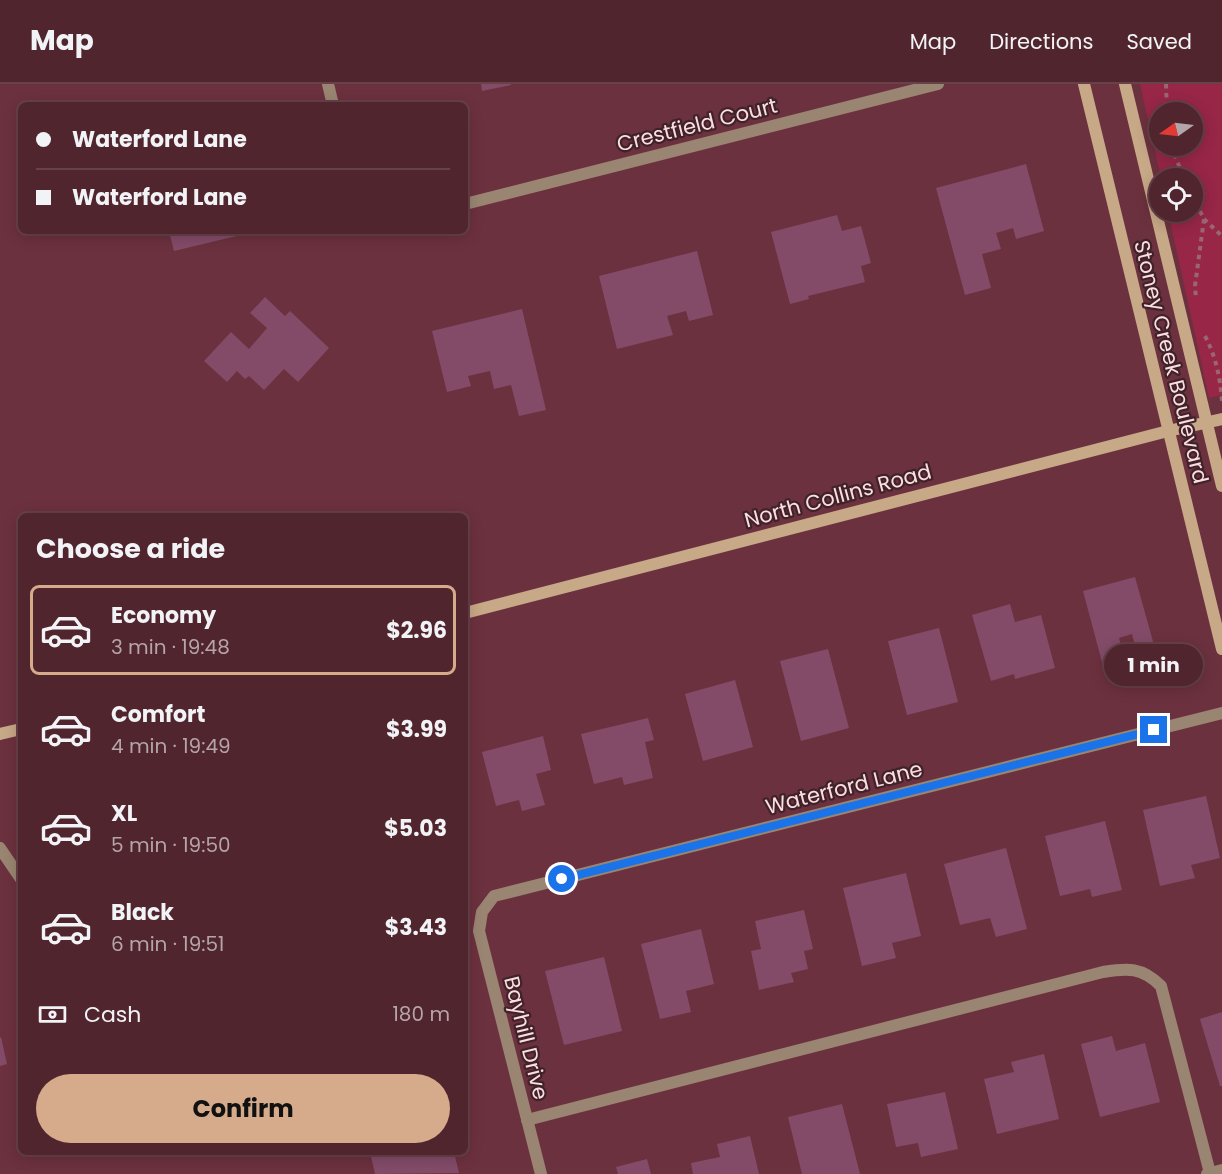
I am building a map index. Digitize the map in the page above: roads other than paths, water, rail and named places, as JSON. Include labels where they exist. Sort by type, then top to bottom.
[{"type":"street","points":[[328,84],[332,102]]},
{"type":"street","name":"Crestfield Court","points":[[468,203],[938,84]]},
{"type":"street","name":"Stoney Creek Boulevard","points":[[1084,84],[1222,649]]},
{"type":"street","name":"Stoney Creek Boulevard","points":[[1125,84],[1222,486]]},
{"type":"street","name":"North Collins Road","points":[[468,612],[1222,419]]},
{"type":"street","name":"Waterford Lane","points":[[482,912],[494,896],[1222,713]]},
{"type":"street","points":[[0,734],[18,730]]},
{"type":"street","points":[[0,848],[18,875]]},
{"type":"street","name":"Bayhill Drive","points":[[482,912],[479,930],[541,1174]]},
{"type":"street","points":[[527,1120],[1103,972],[1130,968],[1149,974],[1161,986],[1209,1174],[1222,1170]]}]
